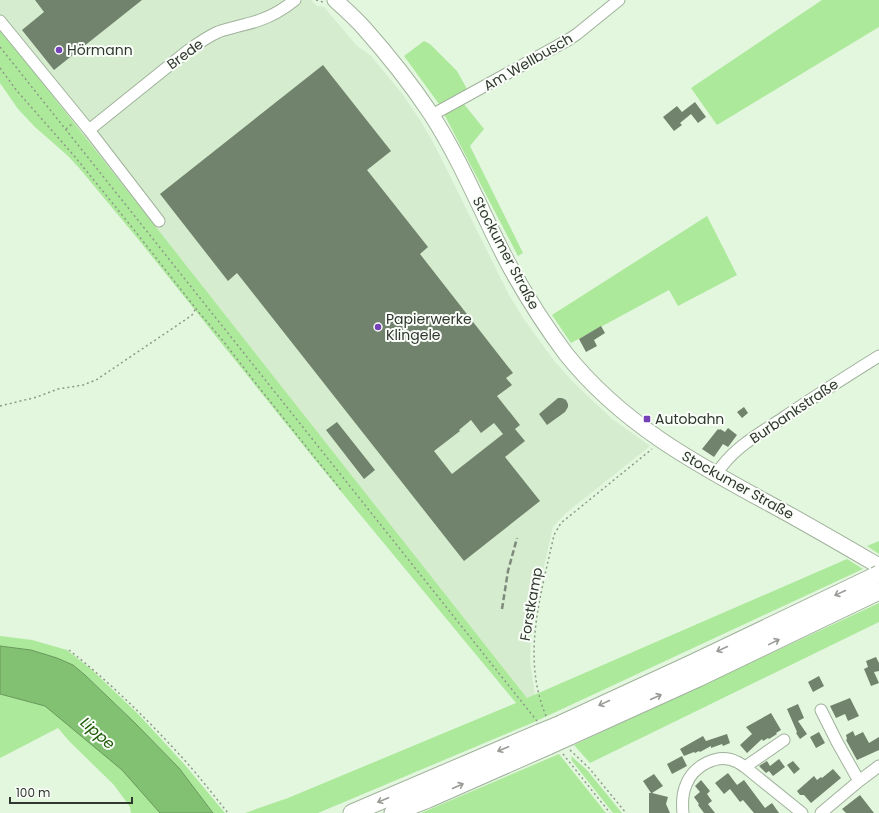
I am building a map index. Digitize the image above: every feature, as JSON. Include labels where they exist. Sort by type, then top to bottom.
[{"type":"highway","points":[[393,813],[428,799],[691,664],[878,577]]},
{"type":"highway","points":[[352,813],[547,739]]},
{"type":"main road","name":"Stockumer Straße","points":[[330,1],[363,27],[396,66],[432,115],[466,177],[509,265],[523,290],[551,334],[588,379],[623,412],[690,460],[799,520],[878,577]]},
{"type":"street","name":"Brede","points":[[89,130],[186,52],[202,41],[218,32],[262,20],[286,7],[295,0]]},
{"type":"street","name":"Am Wellbusch","points":[[432,115],[568,40],[619,0]]},
{"type":"street","points":[[0,21],[89,130],[159,221]]},
{"type":"street","name":"Burbankstraße","points":[[716,475],[726,460],[750,440],[879,356]]},
{"type":"street","points":[[821,710],[859,781]]},
{"type":"street","points":[[745,767],[784,740]]},
{"type":"street","points":[[683,813],[683,794],[686,784],[691,776],[697,769],[717,759],[738,762],[802,813]]},
{"type":"street","points":[[821,813],[879,766]]},
{"type":"path","points":[[316,0],[330,1]]},
{"type":"path","points":[[0,46],[547,739],[610,813]]},
{"type":"path","points":[[0,68],[17,91],[76,158],[220,336],[341,490]]},
{"type":"path","points":[[0,406],[37,397],[58,389],[83,385],[96,380],[192,315],[196,308]]},
{"type":"path","name":"Forstkamp","points":[[626,813],[589,768],[572,752],[561,731],[540,703],[533,660],[535,625],[554,535],[561,523],[661,440]]},
{"type":"path","points":[[69,650],[94,669],[141,714],[187,764],[228,813]]},
{"type":"shaded area","points":[[0,0],[311,0],[317,6],[324,7],[356,45],[371,56],[403,95],[434,144],[509,295],[523,318],[555,362],[575,384],[612,419],[650,446],[566,513],[553,527],[531,626],[530,661],[535,695],[527,698],[0,29]]},
{"type":"shaded area","points":[[822,0],[879,0],[879,27],[717,125],[691,88]]},
{"type":"shaded area","points":[[0,29],[527,698],[847,559],[863,569],[532,723],[318,813],[245,813],[288,798],[516,703],[315,460],[80,169],[18,109],[0,83]]},
{"type":"shaded area","points":[[424,41],[430,44],[457,71],[467,89],[439,104],[404,56]]},
{"type":"shaded area","points":[[464,104],[484,129],[470,146],[523,253],[518,256],[444,114]]},
{"type":"shaded area","points":[[707,216],[737,275],[678,306],[669,290],[571,343],[552,315]]},
{"type":"shaded area","points":[[879,541],[879,554],[867,546]]},
{"type":"shaded area","points":[[879,603],[879,622],[590,763],[574,745]]},
{"type":"shaded area","points":[[0,636],[32,640],[67,650],[92,670],[139,715],[185,765],[225,813],[213,813],[179,768],[135,723],[73,665],[57,658],[31,650],[0,646]]},
{"type":"shaded area","points":[[0,667],[186,813],[131,813],[130,807],[114,785],[69,741],[58,728],[0,758]]},
{"type":"shaded area","points":[[559,754],[606,813],[421,813]]},
{"type":"shaded area","points":[[571,756],[587,770],[622,813],[613,813],[572,761]]},
{"type":"water","name":"Lippe","points":[[0,646],[31,650],[57,658],[73,665],[135,723],[179,768],[213,813],[160,813],[122,770],[45,706],[0,694]]},
{"type":"building","name":"Hörmann","points":[[35,0],[142,0],[54,70],[22,30],[44,12]]},
{"type":"building","name":"Papierwerke Klingele","points":[[323,65],[391,151],[367,170],[428,247],[420,254],[513,373],[506,378],[512,385],[497,396],[520,425],[515,429],[525,441],[505,457],[540,501],[464,561],[237,273],[228,281],[160,194]],"holes":[[[471,420],[481,433],[494,423],[503,434],[452,474],[434,451],[460,431],[459,430]]]},
{"type":"building","points":[[695,102],[706,117],[698,123],[691,114],[680,123],[682,125],[674,131],[663,117],[677,106],[682,112]]},
{"type":"building","points":[[601,326],[605,333],[594,340],[597,346],[586,352],[579,339]]},
{"type":"building","points":[[558,398],[566,400],[568,407],[565,412],[547,425],[539,414]]},
{"type":"building","points":[[744,407],[748,413],[742,418],[737,412]]},
{"type":"building","points":[[337,422],[375,470],[364,479],[326,430]]},
{"type":"building","points":[[728,428],[737,435],[728,447],[723,444],[714,457],[702,449],[718,429],[725,432]]},
{"type":"building","points":[[876,657],[879,663],[879,671],[874,672],[879,683],[871,686],[864,669],[868,667],[866,661]]},
{"type":"building","points":[[819,676],[824,686],[813,692],[808,682]]},
{"type":"building","points":[[850,698],[859,716],[848,721],[845,714],[836,718],[830,706]]},
{"type":"building","points":[[798,704],[804,718],[798,721],[807,734],[800,739],[796,733],[797,732],[787,709]]},
{"type":"building","points":[[771,713],[781,730],[769,739],[768,738],[763,741],[762,739],[747,753],[740,745],[752,734],[746,727]]},
{"type":"building","points":[[853,731],[855,736],[863,732],[869,743],[879,737],[879,750],[857,760],[846,740],[846,735]]},
{"type":"building","points":[[819,732],[825,743],[816,748],[810,737]]},
{"type":"building","points":[[727,734],[730,743],[723,746],[722,744],[711,748],[711,746],[700,752],[694,752],[684,756],[680,749],[703,736],[706,741]]},
{"type":"building","points":[[682,756],[687,766],[672,774],[667,764]]},
{"type":"building","points":[[779,759],[785,767],[773,776],[769,771],[766,773],[759,766],[767,761],[770,766]]},
{"type":"building","points":[[793,761],[800,769],[794,774],[787,765]]},
{"type":"building","points":[[833,769],[841,778],[811,803],[804,795],[800,795],[797,791],[814,776],[817,780]]},
{"type":"building","points":[[728,773],[737,785],[744,780],[765,808],[772,803],[779,813],[754,813],[743,800],[740,802],[730,789],[724,794],[715,783]]},
{"type":"building","points":[[654,774],[663,786],[652,793],[668,797],[666,804],[670,813],[649,813],[649,793],[651,793],[643,781]]},
{"type":"building","points":[[701,780],[710,791],[707,794],[712,801],[708,804],[715,813],[704,813],[694,797],[700,792],[695,786]]},
{"type":"building","points":[[860,795],[874,813],[846,813],[842,809]]},
{"type":"railway","points":[[502,609],[508,571],[517,538]]},
{"type":"place","name":"Hörmann","points":[[59,50]]},
{"type":"place","name":"Papierwerke Klingele","points":[[378,327]]},
{"type":"place","name":"Autobahn","points":[[647,419]]}]
